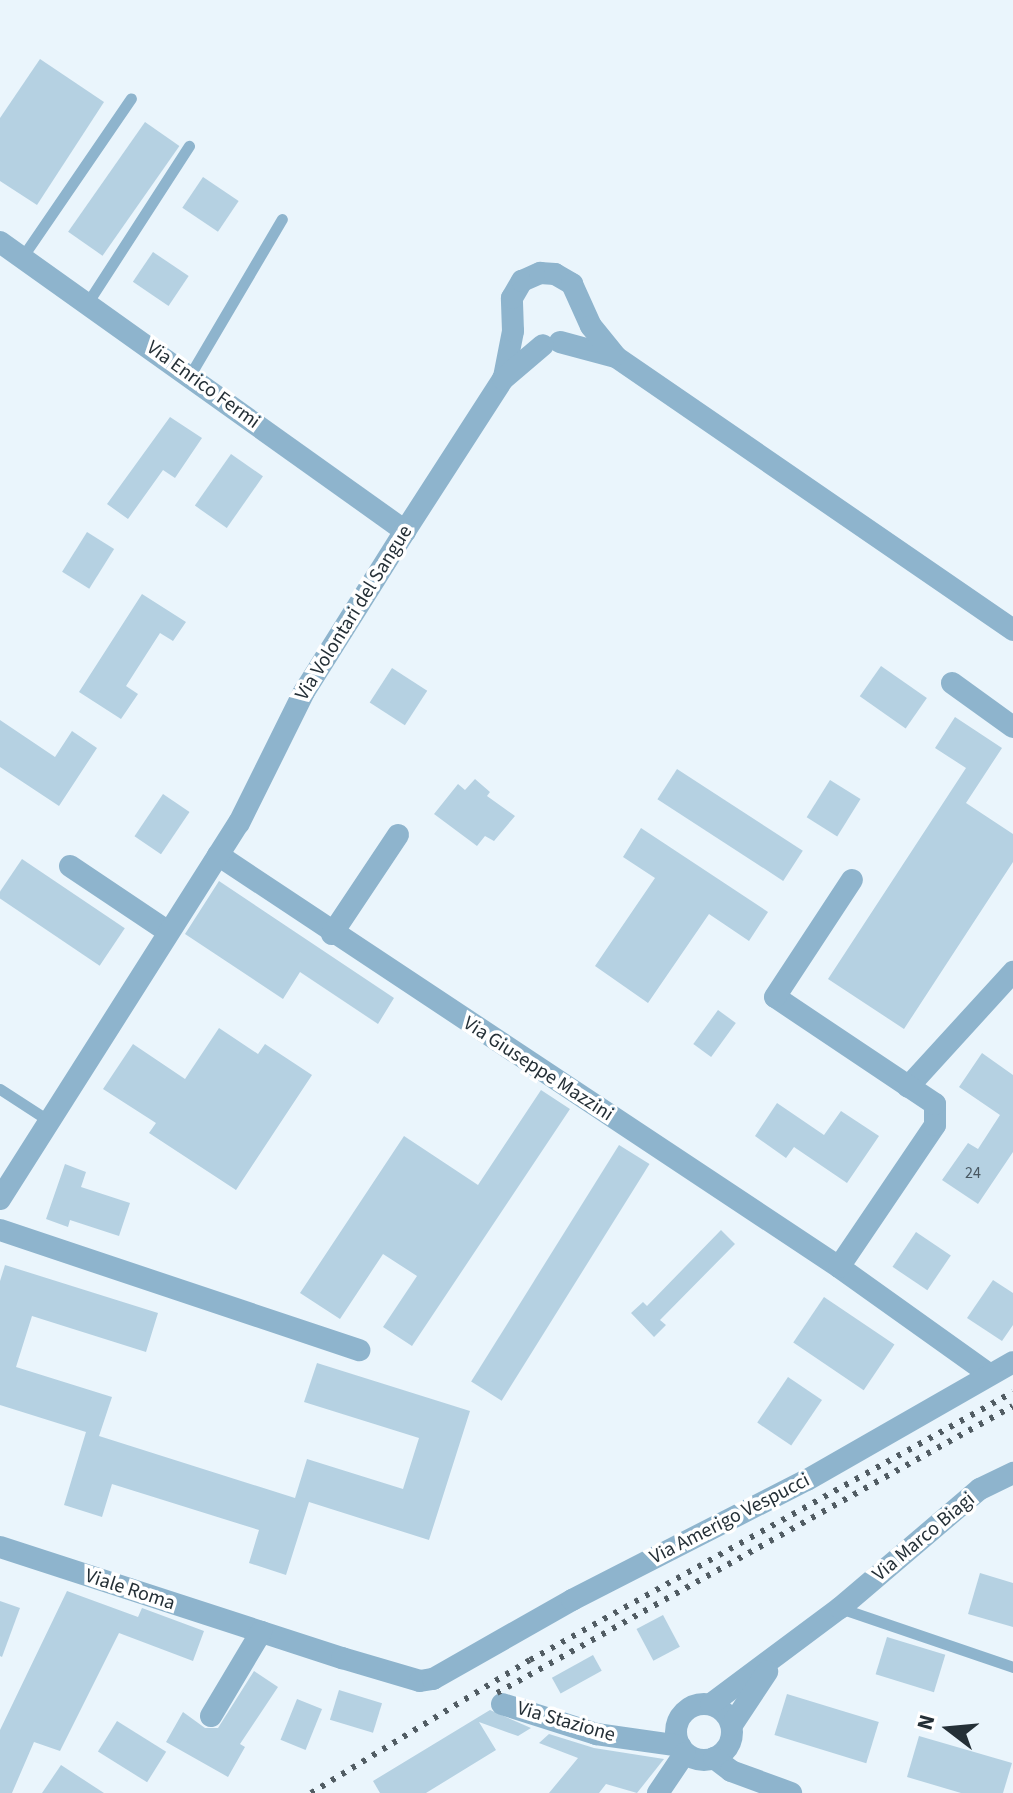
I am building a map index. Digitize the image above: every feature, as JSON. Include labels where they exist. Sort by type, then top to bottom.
[{"type":"street","name":"Via Enrico Fermi","points":[[0,242],[405,531]]},
{"type":"street","name":"Via Volontari del Sangue","points":[[503,379],[513,324],[513,294],[536,274],[566,279],[616,357],[1013,630]]},
{"type":"street","name":"Via Volontari del Sangue","points":[[218,855],[251,802],[304,692],[503,379],[578,327],[582,307]]},
{"type":"street","name":"Via Volontari del Sangue","points":[[513,324],[524,338],[616,357]]},
{"type":"street","points":[[952,683],[1013,727]]},
{"type":"street","points":[[332,934],[398,835]]},
{"type":"street","points":[[0,1199],[218,855]]},
{"type":"street","name":"Via Giuseppe Mazzini","points":[[218,855],[332,934],[839,1267],[989,1374]]},
{"type":"street","points":[[70,866],[167,931]]},
{"type":"street","points":[[839,1267],[935,1125],[935,1104],[775,997],[852,880]]},
{"type":"street","points":[[908,1087],[1013,972]]},
{"type":"street","points":[[0,1230],[359,1350]]},
{"type":"street","name":"Via Amerigo Vespucci","points":[[444,1672],[807,1480],[1013,1362]]},
{"type":"street","name":"Via Marco Biagi","points":[[711,1704],[840,1608],[980,1489],[1013,1473]]},
{"type":"street","name":"Viale Roma","points":[[0,1547],[420,1681],[444,1672]]},
{"type":"street","points":[[211,1716],[261,1632]]},
{"type":"street","name":"Via Marco Biagi","points":[[725,1743],[783,1652]]},
{"type":"street","name":"Via Stazione","points":[[502,1704],[629,1739],[681,1742]]},
{"type":"street","points":[[658,1793],[681,1742],[688,1709],[711,1704],[725,1712],[725,1743],[752,1778],[791,1793]]},
{"type":"street","points":[[681,1742],[698,1759],[725,1743]]},
{"type":"lane","points":[[23,256],[131,98]]},
{"type":"lane","points":[[88,302],[189,146]]},
{"type":"lane","points":[[190,375],[282,219]]},
{"type":"lane","points":[[0,1089],[49,1121]]},
{"type":"lane","points":[[840,1608],[1013,1667]]},
{"type":"building","points":[[40,59],[104,102],[37,205],[0,181],[0,118]]},
{"type":"building","points":[[145,122],[179,146],[103,256],[68,232]]},
{"type":"building","points":[[203,177],[239,201],[218,232],[182,208]]},
{"type":"building","points":[[153,252],[189,276],[169,306],[133,282]]},
{"type":"building","points":[[170,417],[202,438],[175,478],[163,470],[128,519],[107,504]]},
{"type":"building","points":[[231,454],[263,476],[227,528],[195,506]]},
{"type":"building","points":[[87,532],[114,549],[89,589],[62,572]]},
{"type":"building","points":[[142,594],[186,622],[173,641],[160,633],[126,686],[138,694],[121,719],[79,692]]},
{"type":"building","points":[[881,666],[927,698],[906,728],[860,696]]},
{"type":"building","points":[[392,668],[427,691],[405,725],[370,702]]},
{"type":"building","points":[[955,717],[1002,748],[966,803],[1013,834],[1013,862],[904,1029],[828,979],[966,768],[935,748]]},
{"type":"building","points":[[0,720],[55,757],[72,731],[97,748],[59,806],[0,767]]},
{"type":"building","points":[[677,769],[803,851],[783,881],[657,799]]},
{"type":"building","points":[[475,779],[490,792],[487,796],[515,816],[494,841],[485,836],[477,846],[434,814],[458,784],[465,790]]},
{"type":"building","points":[[830,780],[861,799],[837,836],[807,817]]},
{"type":"building","points":[[163,794],[190,812],[161,854],[134,836]]},
{"type":"building","points":[[641,828],[768,912],[749,941],[709,914],[648,1003],[595,966],[655,878],[623,857]]},
{"type":"building","points":[[22,859],[125,928],[100,966],[0,898],[0,892]]},
{"type":"building","points":[[219,881],[394,998],[378,1024],[300,972],[283,999],[185,934]]},
{"type":"building","points":[[718,1010],[736,1023],[711,1057],[693,1044]]},
{"type":"building","points":[[219,1028],[258,1054],[265,1044],[312,1075],[236,1190],[149,1133],[156,1123],[103,1089],[133,1044],[185,1079]]},
{"type":"building","points":[[982,1053],[1013,1075],[1013,1152],[978,1204],[942,1180],[968,1143],[978,1149],[1000,1115],[959,1087]]},
{"type":"building","points":[[541,1090],[570,1109],[412,1346],[383,1327],[417,1276],[383,1254],[340,1319],[300,1293],[404,1136],[478,1185]]},
{"type":"building","points":[[777,1103],[824,1135],[841,1111],[879,1136],[847,1183],[794,1147],[786,1158],[755,1136]]},
{"type":"building","points":[[619,1145],[650,1164],[502,1401],[471,1382]]},
{"type":"building","points":[[65,1164],[86,1172],[81,1187],[130,1203],[119,1236],[70,1220],[68,1227],[46,1219]]},
{"type":"building","points":[[721,1230],[735,1244],[660,1320],[666,1325],[654,1337],[631,1313],[643,1302],[647,1306]]},
{"type":"building","points":[[916,1232],[951,1255],[927,1290],[893,1267]]},
{"type":"building","points":[[5,1265],[158,1313],[146,1352],[32,1316],[16,1367],[112,1397],[99,1436],[295,1498],[307,1459],[403,1489],[419,1438],[304,1402],[317,1363],[470,1411],[429,1540],[309,1502],[286,1575],[249,1563],[259,1530],[112,1484],[102,1517],[64,1505],[86,1432],[0,1405],[0,1281]]},
{"type":"building","points":[[993,1280],[1013,1293],[1013,1325],[1002,1341],[967,1318]]},
{"type":"building","points":[[824,1297],[894,1345],[864,1390],[793,1343]]},
{"type":"building","points":[[788,1377],[822,1400],[791,1446],[757,1423]]},
{"type":"building","points":[[980,1573],[1013,1583],[1013,1627],[968,1614]]},
{"type":"building","points":[[67,1591],[138,1617],[142,1608],[204,1631],[193,1661],[119,1633],[60,1751],[34,1742],[12,1793],[0,1793],[0,1730]]},
{"type":"building","points":[[0,1601],[20,1608],[2,1657],[0,1656]]},
{"type":"building","points":[[663,1615],[680,1647],[653,1661],[637,1629]]},
{"type":"building","points":[[887,1637],[945,1655],[934,1692],[876,1674]]},
{"type":"building","points":[[593,1655],[602,1671],[561,1694],[552,1678]]},
{"type":"building","points":[[254,1671],[278,1687],[240,1744],[245,1747],[228,1777],[166,1742],[183,1712],[205,1728],[218,1728]]},
{"type":"building","points":[[339,1690],[382,1703],[373,1733],[330,1720]]},
{"type":"building","points":[[787,1694],[879,1722],[866,1763],[774,1735]]},
{"type":"building","points":[[297,1699],[322,1709],[306,1750],[281,1740]]},
{"type":"building","points":[[490,1710],[531,1728],[518,1736],[479,1722],[496,1750],[426,1793],[380,1793],[373,1781]]},
{"type":"building","points":[[117,1721],[166,1752],[147,1782],[98,1752]]},
{"type":"building","points":[[549,1734],[594,1748],[664,1759],[637,1793],[606,1784],[599,1793],[549,1793],[578,1758],[539,1743]]},
{"type":"building","points":[[919,1736],[1012,1763],[1003,1793],[961,1793],[907,1777]]},
{"type":"building","points":[[61,1765],[104,1793],[42,1793]]},
{"type":"railway","points":[[311,1793],[530,1660],[1013,1392]]},
{"type":"railway","points":[[497,1693],[1013,1406]]}]
